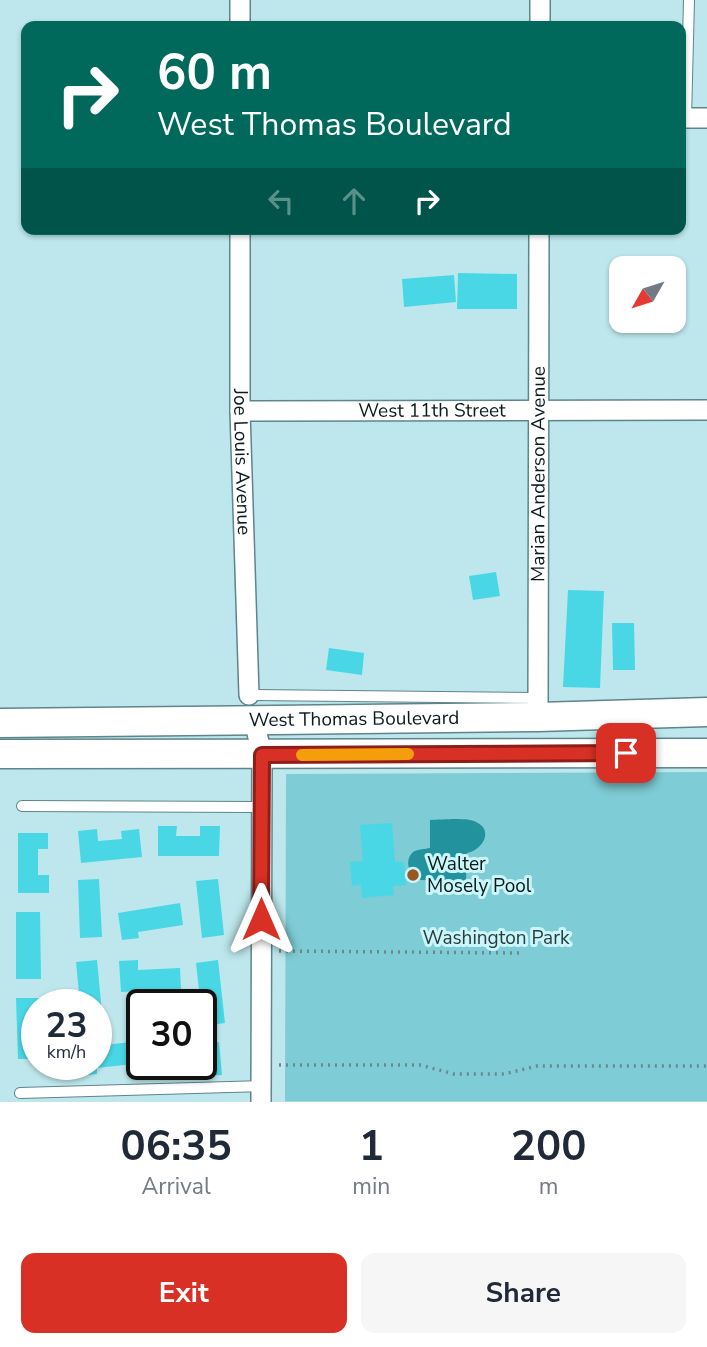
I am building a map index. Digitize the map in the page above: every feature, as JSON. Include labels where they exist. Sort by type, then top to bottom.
[{"type":"street","points":[[240,0],[240,21]]},
{"type":"street","points":[[540,0],[540,21]]},
{"type":"street","points":[[686,118],[707,118]]},
{"type":"street","name":"Joe Louis Avenue","points":[[240,235],[240,411],[252,707],[262,755],[261,1094]]},
{"type":"street","name":"Marian Anderson Avenue","points":[[538,708],[539,235]]},
{"type":"street","name":"West 11th Street","points":[[240,411],[707,410]]},
{"type":"street","name":"West Thomas Boulevard","points":[[0,723],[252,707],[538,708],[707,712]]},
{"type":"street","name":"West Thomas Boulevard","points":[[0,754],[707,753]]},
{"type":"lane","points":[[686,71],[689,0]]},
{"type":"lane","points":[[22,806],[262,807]]},
{"type":"lane","points":[[20,1093],[261,1094]]},
{"type":"path","points":[[279,951],[519,953]]},
{"type":"path","points":[[279,1065],[420,1065],[453,1074],[504,1074],[537,1066],[707,1066]]},
{"type":"shaded area","points":[[430,820],[472,820],[484,830],[482,844],[467,853],[466,881],[421,880],[411,872],[408,860],[413,852],[430,848]]},
{"type":"shaded area","points":[[707,1101],[707,1102],[285,1102]]},
{"type":"green space","name":"Washington Park","points":[[707,772],[707,1101],[285,1101],[286,774]]},
{"type":"building","points":[[458,273],[517,274],[517,309],[457,309]]},
{"type":"building","points":[[454,275],[456,302],[404,307],[402,279]]},
{"type":"building","points":[[496,572],[500,596],[473,600],[469,576]]},
{"type":"building","points":[[568,590],[604,591],[600,688],[563,687]]},
{"type":"building","points":[[612,623],[634,623],[635,670],[613,670]]},
{"type":"building","points":[[329,648],[364,653],[362,675],[326,670]]},
{"type":"building","points":[[392,823],[395,862],[404,862],[406,885],[393,886],[394,895],[362,898],[361,885],[352,886],[350,862],[363,861],[360,825]]},
{"type":"building","points":[[158,826],[177,826],[176,836],[200,836],[200,826],[220,826],[219,856],[158,856]]},
{"type":"building","points":[[97,829],[98,841],[122,839],[121,831],[139,829],[142,857],[81,863],[78,831]]},
{"type":"building","points":[[18,833],[48,833],[48,849],[38,849],[38,875],[49,875],[49,893],[18,893]]},
{"type":"building","points":[[99,879],[102,937],[80,938],[78,880]]},
{"type":"building","points":[[218,879],[224,935],[202,938],[196,881]]},
{"type":"building","points":[[180,903],[183,925],[138,932],[139,938],[122,940],[118,913]]},
{"type":"building","points":[[16,912],[40,912],[41,979],[16,979]]},
{"type":"building","points":[[97,960],[100,989],[79,989],[76,962]]},
{"type":"building","points":[[138,960],[138,970],[180,968],[181,989],[126,989],[126,992],[121,992],[119,961]]},
{"type":"building","points":[[218,960],[225,1023],[217,1024],[217,989],[199,989],[196,963]]},
{"type":"building","points":[[16,998],[21,998],[21,1059],[18,1059]]},
{"type":"building","points":[[219,1042],[222,1075],[217,1075]]},
{"type":"building","points":[[126,1043],[126,1065],[112,1066],[112,1044]]},
{"type":"slow traffic","points":[[302,755],[408,754]]},
{"type":"place","name":"Walter Mosely Pool","points":[[413,875]]},
{"type":"route","points":[[261,919],[262,755],[626,753]]}]
